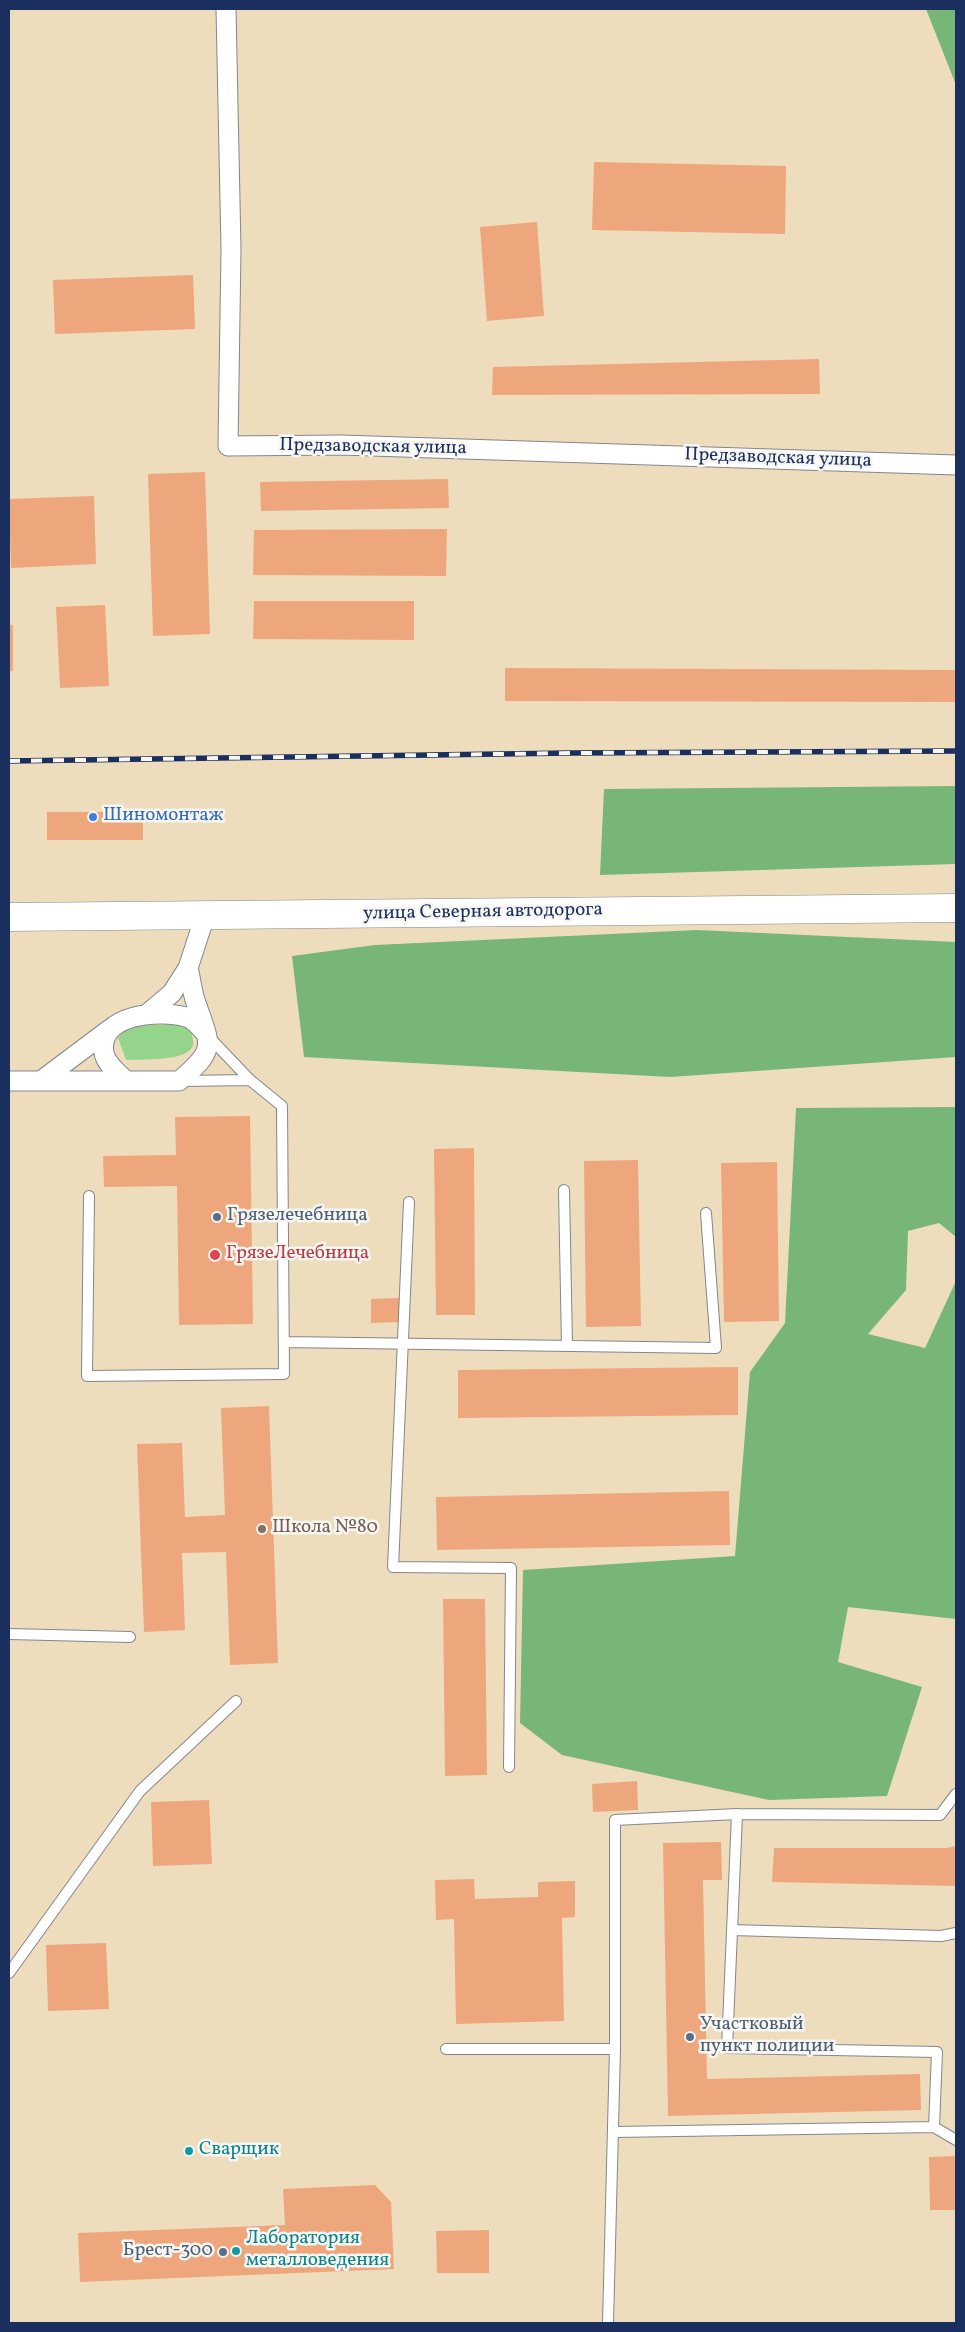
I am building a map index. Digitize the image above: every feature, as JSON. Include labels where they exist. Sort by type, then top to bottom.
[{"type":"main road","name":"улица Северная автодорога","points":[[9,917],[956,908]]},
{"type":"street","name":"Предзаводская улица","points":[[226,9],[231,249],[228,446],[341,445],[956,465]]},
{"type":"street","points":[[146,1015],[172,993],[188,968],[205,916]]},
{"type":"street","points":[[9,1081],[179,1081],[202,1060],[208,1047],[208,1037],[195,1000],[188,968]]},
{"type":"street","points":[[42,1080],[126,1018],[146,1015],[187,1017],[198,1025],[208,1037]]},
{"type":"street","points":[[110,1029],[105,1041],[104,1053],[110,1064],[125,1080]]},
{"type":"lane","points":[[89,1196],[87,1376],[284,1374],[282,1106],[250,1080],[208,1037]]},
{"type":"lane","points":[[179,1081],[250,1080]]},
{"type":"lane","points":[[564,1190],[567,1346]]},
{"type":"lane","points":[[410,1202],[393,1567],[511,1568],[509,1767]]},
{"type":"lane","points":[[284,1342],[716,1348],[706,1214]]},
{"type":"lane","points":[[9,1634],[130,1637]]},
{"type":"lane","points":[[9,1973],[140,1791],[236,1701]]},
{"type":"lane","points":[[608,2323],[614,2132],[615,1820],[737,1814],[940,1815],[956,1794]]},
{"type":"lane","points":[[737,1814],[727,2048],[937,2052],[934,2127]]},
{"type":"lane","points":[[732,1930],[941,1936],[956,1933]]},
{"type":"lane","points":[[446,2049],[615,2049]]},
{"type":"lane","points":[[614,2132],[934,2127],[956,2140]]},
{"type":"green space","points":[[926,9],[956,9],[956,85]]},
{"type":"green space","points":[[956,786],[956,864],[600,875],[604,789]]},
{"type":"green space","points":[[697,930],[956,942],[956,1057],[670,1077],[304,1057],[292,956],[375,945]]},
{"type":"green space","points":[[181,1024],[192,1033],[193,1045],[190,1050],[174,1057],[126,1060],[118,1038],[128,1026]]},
{"type":"green space","points":[[956,1107],[956,1237],[939,1223],[908,1231],[906,1290],[868,1334],[925,1348],[956,1281],[956,1619],[848,1607],[838,1662],[922,1687],[887,1796],[769,1800],[562,1755],[520,1723],[523,1570],[735,1556],[750,1372],[785,1323],[796,1108]]},
{"type":"building","points":[[594,162],[786,166],[785,234],[592,230]]},
{"type":"building","points":[[537,222],[544,316],[487,321],[480,227]]},
{"type":"building","points":[[193,275],[195,329],[55,334],[53,280]]},
{"type":"building","points":[[819,359],[820,394],[492,395],[493,367]]},
{"type":"building","points":[[205,472],[210,634],[153,636],[148,474]]},
{"type":"building","points":[[448,479],[449,508],[261,511],[260,482]]},
{"type":"building","points":[[94,496],[96,564],[11,568],[9,499]]},
{"type":"building","points":[[447,529],[446,576],[253,575],[254,530]]},
{"type":"building","points":[[254,601],[414,601],[414,640],[253,639]]},
{"type":"building","points":[[105,605],[109,686],[60,688],[56,607]]},
{"type":"building","points":[[9,625],[13,625],[13,671],[9,671]]},
{"type":"building","points":[[505,668],[956,670],[956,702],[505,701]]},
{"type":"building","points":[[47,812],[143,812],[143,840],[47,840]]},
{"type":"building","name":"ГрязеЛечебница","points":[[250,1116],[253,1324],[179,1325],[177,1186],[104,1187],[103,1156],[176,1155],[175,1117]]},
{"type":"building","points":[[474,1148],[475,1315],[436,1315],[434,1149]]},
{"type":"building","points":[[638,1160],[641,1326],[586,1327],[584,1161]]},
{"type":"building","points":[[777,1162],[779,1321],[724,1322],[721,1163]]},
{"type":"building","points":[[400,1298],[400,1322],[371,1323],[371,1299]]},
{"type":"building","points":[[738,1367],[738,1415],[458,1418],[458,1370]]},
{"type":"building","points":[[269,1406],[278,1663],[230,1665],[226,1552],[182,1553],[185,1630],[144,1632],[137,1444],[182,1443],[185,1517],[225,1515],[221,1408]]},
{"type":"building","points":[[729,1491],[730,1545],[437,1550],[436,1497]]},
{"type":"building","points":[[443,1599],[485,1599],[487,1775],[445,1776]]},
{"type":"building","points":[[637,1781],[638,1810],[593,1812],[592,1784]]},
{"type":"building","points":[[209,1800],[212,1864],[153,1866],[151,1802]]},
{"type":"building","points":[[721,1842],[722,1880],[703,1880],[707,2079],[920,2074],[921,2110],[668,2116],[663,1843]]},
{"type":"building","points":[[956,1846],[956,1886],[772,1882],[774,1848],[947,1848]]},
{"type":"building","points":[[474,1879],[475,1899],[538,1897],[538,1882],[575,1881],[575,1917],[562,1918],[564,2021],[456,2024],[454,1919],[436,1920],[435,1880]]},
{"type":"building","points":[[106,1943],[109,2009],[48,2011],[46,1945]]},
{"type":"building","points":[[956,2156],[956,2210],[930,2210],[929,2157]]},
{"type":"building","name":"Лаборатория металловедения","points":[[375,2185],[391,2202],[394,2269],[80,2282],[78,2233],[285,2225],[283,2189]]},
{"type":"building","points":[[489,2230],[489,2273],[437,2273],[436,2231]]},
{"type":"railway","points":[[9,761],[570,753],[956,751]]},
{"type":"place","name":"Шиномонтаж","points":[[93,817]]},
{"type":"place","name":"Грязелечебница","points":[[217,1217]]},
{"type":"place","name":"ГрязеЛечебница","points":[[215,1255]]},
{"type":"place","name":"Школа №80","points":[[262,1529]]},
{"type":"place","name":"Участковый пункт полиции","points":[[690,2037]]},
{"type":"place","name":"Сварщик","points":[[189,2151]]},
{"type":"place","name":"Лаборатория металловедения","points":[[236,2251]]},
{"type":"place","name":"Брест-300","points":[[223,2252]]}]
